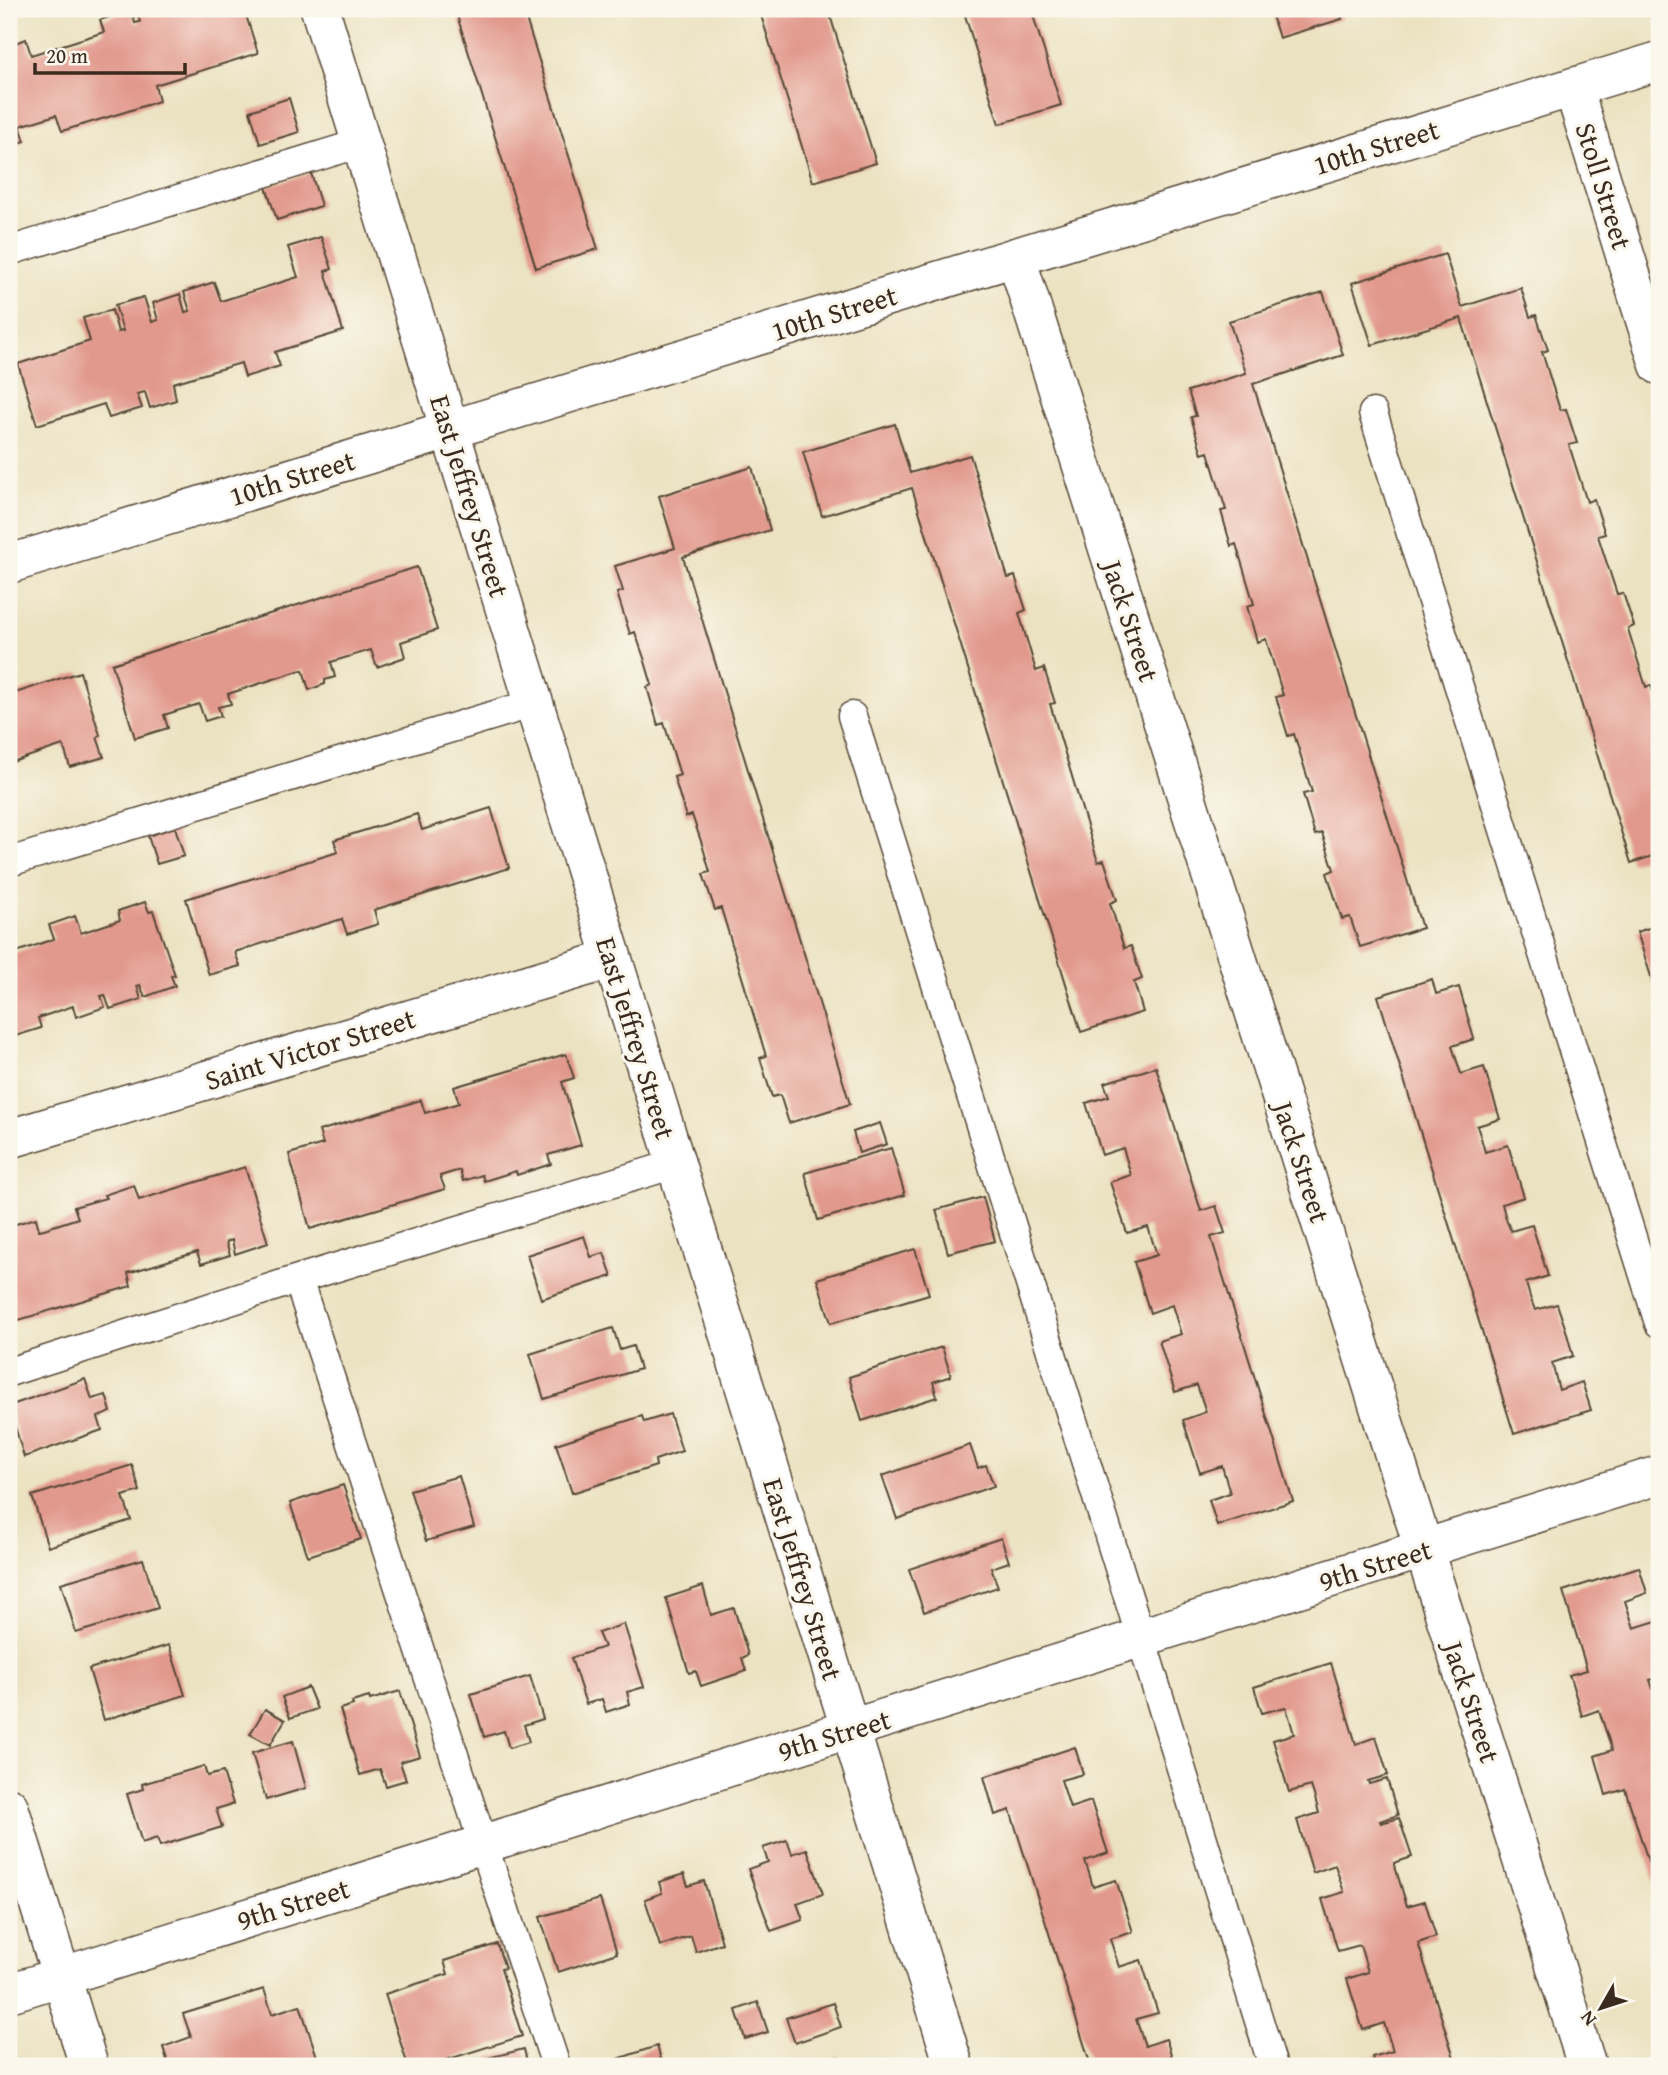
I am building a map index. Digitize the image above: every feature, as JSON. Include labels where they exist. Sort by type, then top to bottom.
[{"type":"street","name":"East Jeffrey Street","points":[[320,9],[954,2066]]},
{"type":"street","name":"10th Street","points":[[9,564],[1659,61]]},
{"type":"street","name":"Stoll Street","points":[[1573,87],[1659,365]]},
{"type":"street","name":"Jack Street","points":[[1016,257],[1587,2066]]},
{"type":"street","name":"Saint Victor Street","points":[[9,1139],[612,959]]},
{"type":"street","name":"9th Street","points":[[9,1993],[1659,1475]]},
{"type":"street","points":[[9,1807],[89,2066]]},
{"type":"lane","points":[[9,251],[361,144]]},
{"type":"lane","points":[[1373,413],[1659,1323]]},
{"type":"lane","points":[[9,862],[534,703]]},
{"type":"lane","points":[[852,716],[1273,2066]]},
{"type":"lane","points":[[9,1372],[298,1279],[675,1164]]},
{"type":"lane","points":[[298,1279],[556,2066]]},
{"type":"building","points":[[164,9],[165,13],[179,9],[244,9],[258,53],[155,85],[159,101],[125,112],[62,131],[56,115],[20,126],[25,141],[9,146],[9,45],[26,39],[31,55],[104,32],[100,20],[131,10],[135,23],[140,22],[137,11]]},
{"type":"building","points":[[455,9],[523,9],[598,249],[536,268]]},
{"type":"building","points":[[759,9],[828,9],[876,163],[813,182]]},
{"type":"building","points":[[963,9],[1031,9],[1061,105],[999,124]]},
{"type":"building","points":[[1270,9],[1339,9],[1342,19],[1279,38]]},
{"type":"building","points":[[289,98],[299,132],[260,144],[250,111]]},
{"type":"building","points":[[311,173],[321,206],[277,220],[266,187]]},
{"type":"building","points":[[321,237],[332,269],[325,271],[343,331],[275,352],[280,366],[245,377],[241,363],[173,383],[176,400],[150,408],[145,392],[137,394],[142,408],[109,418],[104,404],[37,425],[18,364],[90,341],[83,318],[112,310],[118,332],[123,331],[115,305],[144,297],[152,322],[158,320],[153,303],[180,294],[185,312],[190,311],[184,292],[214,282],[221,301],[298,277],[288,247]]},
{"type":"building","points":[[1445,254],[1462,307],[1521,288],[1530,317],[1536,315],[1548,350],[1542,352],[1560,410],[1566,409],[1577,443],[1569,445],[1587,502],[1594,499],[1605,534],[1598,536],[1617,594],[1623,593],[1634,626],[1628,629],[1646,687],[1651,685],[1659,710],[1659,721],[1656,721],[1659,731],[1659,854],[1631,863],[1461,318],[1372,345],[1352,283]]},
{"type":"building","points":[[1323,292],[1343,355],[1253,384],[1422,928],[1360,947],[1350,917],[1342,919],[1327,873],[1334,870],[1322,833],[1315,835],[1303,794],[1312,792],[1294,734],[1288,736],[1276,697],[1283,695],[1266,639],[1257,642],[1247,606],[1254,604],[1236,544],[1231,546],[1221,511],[1226,510],[1208,452],[1202,454],[1191,417],[1196,416],[1188,391],[1246,373],[1229,321]]},
{"type":"building","points":[[895,424],[910,473],[970,455],[1008,578],[1015,576],[1026,610],[1019,613],[1036,671],[1044,668],[1055,703],[1050,704],[1098,862],[1104,860],[1117,900],[1110,903],[1124,948],[1131,946],[1142,979],[1134,982],[1143,1012],[1081,1032],[912,488],[822,516],[803,452]]},
{"type":"building","points":[[752,467],[770,530],[683,557],[850,1104],[789,1123],[780,1095],[772,1097],[760,1058],[766,1056],[721,908],[715,910],[703,874],[710,872],[702,844],[692,815],[686,817],[674,777],[680,775],[664,723],[658,725],[647,687],[652,685],[644,658],[635,632],[630,634],[617,593],[623,591],[615,566],[675,548],[659,496]]},
{"type":"building","points":[[417,567],[437,630],[401,642],[405,657],[377,667],[371,650],[331,662],[335,677],[309,690],[303,670],[298,671],[228,694],[231,704],[218,707],[221,716],[205,721],[199,704],[164,715],[168,728],[135,738],[112,664]]},
{"type":"building","points":[[80,672],[100,735],[97,737],[104,757],[70,767],[63,745],[9,763],[9,695]]},
{"type":"building","points":[[491,808],[509,868],[374,910],[378,924],[347,934],[342,919],[235,952],[240,966],[209,975],[186,899],[338,852],[334,840],[417,814],[422,830]]},
{"type":"building","points":[[175,827],[184,856],[157,864],[148,836]]},
{"type":"building","points":[[145,902],[149,912],[153,911],[175,975],[171,976],[175,986],[145,997],[140,985],[137,986],[141,999],[110,1009],[105,995],[101,996],[105,1007],[76,1017],[73,1006],[38,1018],[41,1028],[9,1038],[9,939],[14,953],[54,939],[49,925],[75,916],[81,933],[120,920],[118,911]]},
{"type":"building","points":[[1659,909],[1659,981],[1653,983],[1637,932],[1658,925],[1654,911]]},
{"type":"building","points":[[1432,979],[1436,994],[1459,987],[1474,1039],[1452,1046],[1461,1074],[1484,1067],[1500,1119],[1477,1126],[1485,1152],[1508,1145],[1524,1197],[1502,1204],[1506,1219],[1511,1231],[1532,1225],[1548,1276],[1526,1283],[1530,1297],[1535,1310],[1557,1304],[1566,1330],[1573,1356],[1552,1363],[1559,1390],[1582,1382],[1591,1410],[1514,1434],[1378,996]]},
{"type":"building","points":[[566,1054],[574,1078],[562,1082],[581,1145],[548,1155],[551,1164],[517,1175],[516,1171],[484,1181],[482,1175],[463,1181],[460,1170],[440,1176],[445,1189],[310,1229],[289,1154],[323,1144],[319,1131],[421,1100],[425,1113],[459,1103],[454,1087]]},
{"type":"building","points":[[1156,1067],[1201,1211],[1216,1206],[1225,1233],[1211,1237],[1293,1501],[1217,1526],[1209,1500],[1230,1493],[1222,1466],[1200,1473],[1183,1420],[1206,1412],[1197,1385],[1175,1392],[1159,1341],[1181,1334],[1172,1305],[1150,1313],[1134,1262],[1157,1255],[1148,1227],[1127,1233],[1110,1182],[1131,1175],[1123,1148],[1102,1155],[1086,1103],[1109,1096],[1104,1083]]},
{"type":"building","points":[[880,1123],[887,1144],[859,1153],[853,1132]]},
{"type":"building","points":[[891,1148],[905,1195],[818,1220],[805,1173]]},
{"type":"building","points":[[245,1167],[268,1243],[235,1254],[232,1240],[226,1242],[230,1255],[201,1264],[197,1252],[128,1273],[131,1286],[9,1323],[9,1226],[36,1218],[39,1230],[44,1229],[78,1218],[74,1207],[106,1198],[104,1195],[134,1185],[139,1200]]},
{"type":"building","points":[[983,1197],[995,1241],[948,1253],[936,1210]]},
{"type":"building","points":[[584,1236],[591,1257],[604,1253],[612,1276],[541,1299],[527,1255]]},
{"type":"building","points":[[915,1249],[929,1294],[831,1323],[817,1279]]},
{"type":"building","points":[[613,1328],[620,1350],[633,1346],[640,1369],[544,1399],[530,1354]]},
{"type":"building","points":[[942,1347],[951,1376],[933,1382],[937,1397],[862,1421],[849,1377]]},
{"type":"building","points":[[85,1379],[92,1399],[106,1395],[111,1412],[98,1417],[102,1430],[24,1457],[9,1406]]},
{"type":"building","points":[[670,1414],[682,1451],[655,1460],[656,1466],[572,1493],[556,1444],[642,1416],[644,1422]]},
{"type":"building","points":[[970,1445],[978,1468],[986,1465],[994,1486],[897,1519],[882,1476]]},
{"type":"building","points":[[132,1465],[140,1491],[123,1496],[131,1520],[48,1547],[32,1496]]},
{"type":"building","points":[[459,1476],[474,1527],[426,1541],[410,1490]]},
{"type":"building","points":[[343,1485],[361,1539],[308,1556],[290,1503]]},
{"type":"building","points":[[1001,1538],[1009,1562],[991,1568],[998,1587],[924,1612],[909,1569]]},
{"type":"building","points":[[143,1559],[158,1608],[76,1633],[61,1583]]},
{"type":"building","points":[[1639,1567],[1647,1593],[1625,1601],[1634,1628],[1656,1621],[1659,1632],[1659,1677],[1650,1680],[1659,1706],[1659,1895],[1625,1789],[1606,1795],[1595,1756],[1612,1750],[1599,1710],[1582,1716],[1569,1675],[1587,1670],[1563,1591]]},
{"type":"building","points":[[703,1586],[711,1615],[734,1608],[748,1655],[742,1658],[746,1671],[701,1686],[696,1671],[689,1673],[666,1598]]},
{"type":"building","points":[[624,1624],[644,1687],[627,1692],[630,1704],[606,1712],[602,1699],[586,1704],[571,1658],[604,1647],[598,1633]]},
{"type":"building","points":[[169,1645],[185,1695],[104,1720],[89,1669]]},
{"type":"building","points":[[1331,1663],[1356,1744],[1376,1737],[1388,1775],[1368,1781],[1369,1784],[1387,1779],[1398,1815],[1380,1821],[1381,1823],[1399,1818],[1412,1857],[1394,1863],[1407,1906],[1425,1901],[1436,1937],[1418,1943],[1455,2061],[1438,2066],[1375,2066],[1372,2057],[1393,2051],[1384,2023],[1363,2030],[1347,1979],[1368,1972],[1360,1945],[1338,1951],[1322,1899],[1344,1892],[1335,1865],[1313,1873],[1297,1820],[1319,1813],[1315,1798],[1311,1786],[1289,1792],[1273,1740],[1294,1734],[1286,1707],[1262,1713],[1254,1687]]},
{"type":"building","points":[[530,1676],[543,1719],[524,1725],[529,1742],[509,1748],[504,1731],[484,1737],[471,1694]]},
{"type":"building","points":[[308,1687],[317,1709],[290,1718],[282,1697]]},
{"type":"building","points":[[400,1691],[420,1756],[400,1762],[406,1780],[386,1786],[380,1769],[360,1775],[340,1709],[353,1705],[352,1702]]},
{"type":"building","points":[[265,1709],[285,1720],[270,1745],[250,1734]]},
{"type":"building","points":[[293,1741],[306,1788],[266,1800],[252,1753]]},
{"type":"building","points":[[1075,1747],[1083,1774],[1061,1780],[1070,1808],[1091,1801],[1108,1853],[1085,1861],[1093,1887],[1116,1880],[1133,1932],[1110,1939],[1119,1967],[1141,1960],[1158,2013],[1136,2019],[1145,2046],[1166,2039],[1175,2066],[1091,2066],[1010,1810],[995,1815],[984,1777]]},
{"type":"building","points":[[204,1766],[207,1776],[223,1772],[233,1804],[216,1809],[222,1827],[160,1846],[157,1838],[142,1843],[127,1794],[143,1789],[142,1784]]},
{"type":"building","points":[[787,1840],[792,1854],[807,1849],[823,1894],[797,1903],[803,1920],[771,1931],[748,1869],[768,1862],[763,1848]]},
{"type":"building","points":[[684,1874],[688,1886],[704,1881],[722,1943],[696,1952],[691,1936],[660,1946],[645,1899],[662,1893],[659,1882]]},
{"type":"building","points":[[600,1899],[617,1953],[558,1972],[540,1917]]},
{"type":"building","points":[[497,1944],[505,1968],[501,1969],[522,2036],[427,2066],[408,2066],[385,1994],[448,1974],[444,1961]]},
{"type":"building","points":[[264,1989],[272,2014],[300,2005],[320,2066],[169,2066],[163,2047],[191,2037],[183,2014]]},
{"type":"building","points":[[758,2002],[768,2032],[745,2039],[736,2010]]},
{"type":"building","points":[[833,2003],[841,2027],[795,2043],[786,2018]]},
{"type":"building","points":[[657,2046],[663,2066],[613,2066],[611,2061]]},
{"type":"building","points":[[524,2049],[528,2066],[491,2066],[488,2058]]},
{"type":"building","points":[[838,2057],[841,2066],[810,2066]]}]
